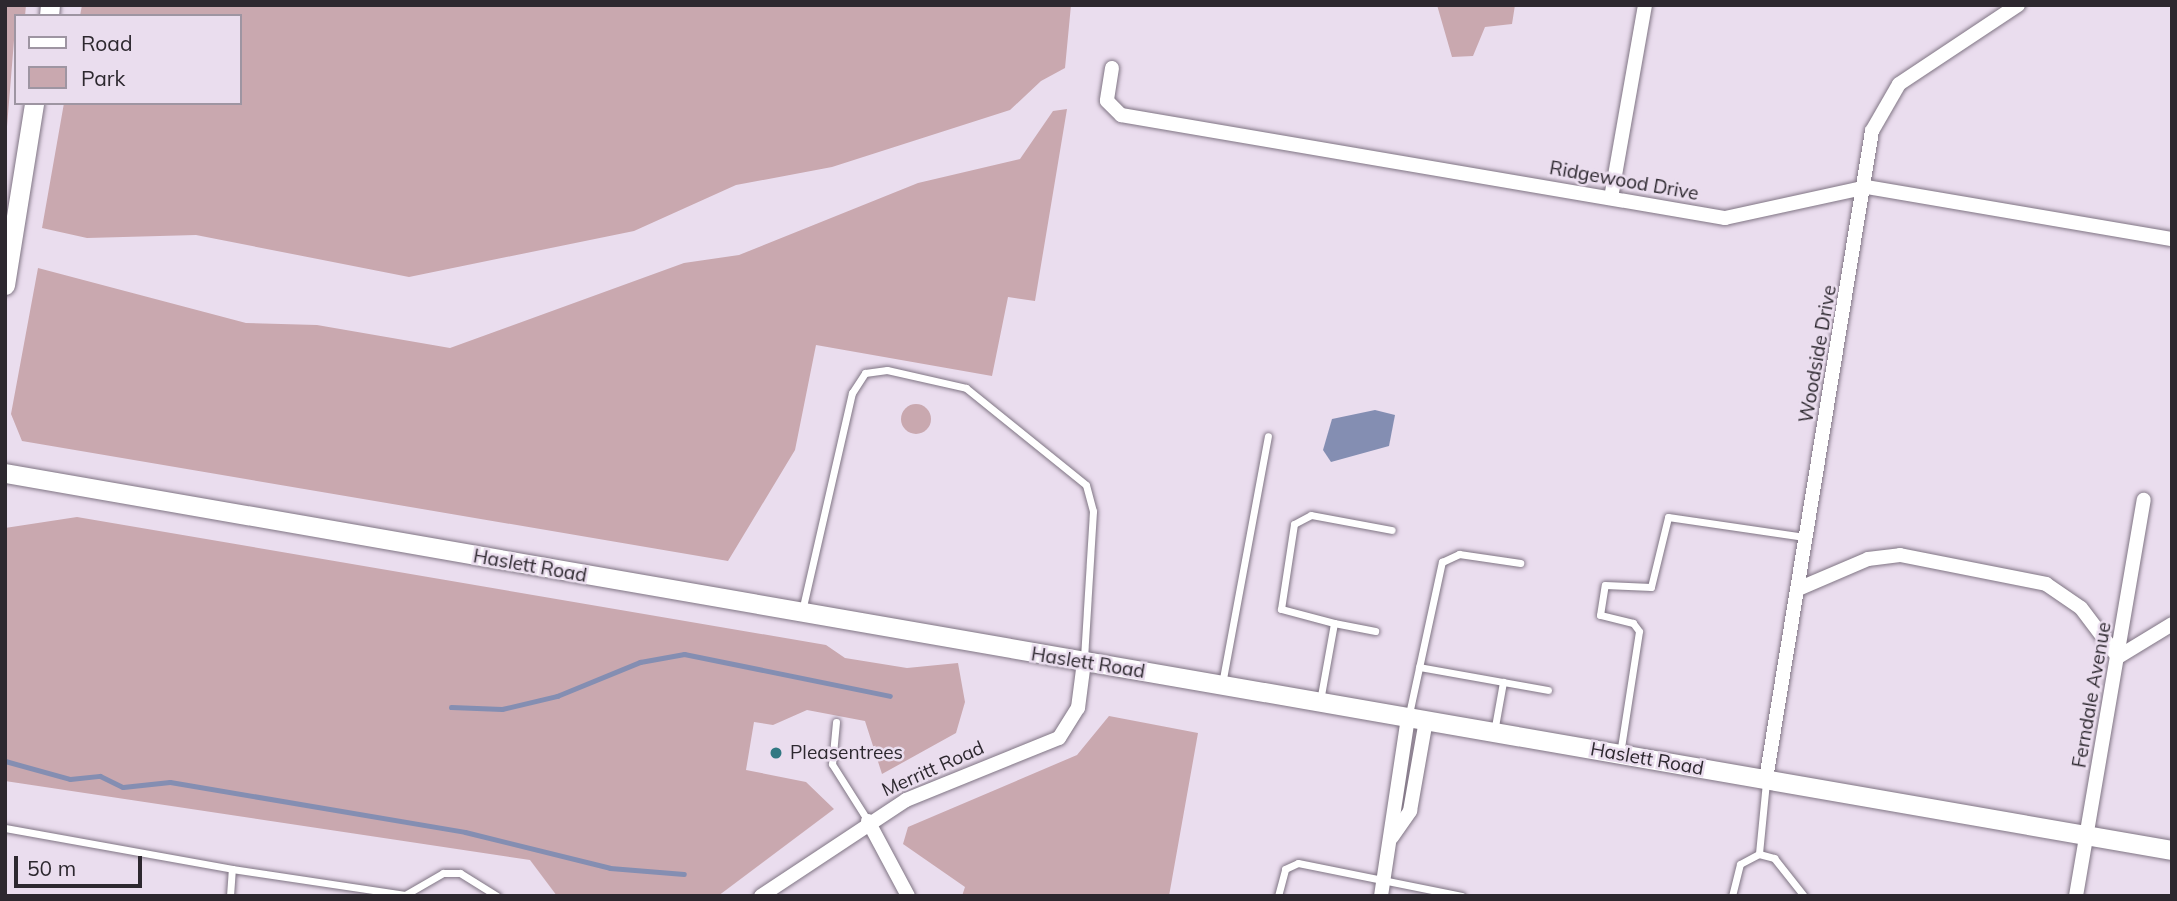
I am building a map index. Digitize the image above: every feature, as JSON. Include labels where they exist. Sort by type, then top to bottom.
[{"type":"main road","points":[[5,285],[34,105]]},
{"type":"main road","name":"Haslett Road","points":[[5,473],[802,614],[2172,850]]},
{"type":"street","points":[[1611,198],[1645,5]]},
{"type":"street","name":"Woodside Drive","points":[[1766,779],[1805,537],[1867,187],[1872,131],[1899,84],[2018,5]]},
{"type":"street","name":"Ridgewood Drive","points":[[1112,68],[1107,101],[1121,115],[1611,198],[1738,218],[1867,187],[2172,239]]},
{"type":"street","name":"Ferndale Avenue","points":[[2076,896],[2144,500]]},
{"type":"street","points":[[1798,589],[1858,562],[1900,555],[2027,577],[2065,593],[2118,657],[2172,624]]},
{"type":"street","name":"Merritt Road","points":[[761,896],[868,821],[959,775],[1059,738],[1077,708],[1084,662]]},
{"type":"street","points":[[1381,896],[1392,837],[1410,811],[1417,719]]},
{"type":"street","points":[[868,821],[908,896]]},
{"type":"lane","points":[[802,614],[852,393],[865,373],[887,370],[966,388],[1086,485],[1093,512],[1084,662]]},
{"type":"lane","points":[[1222,685],[1268,436]]},
{"type":"lane","points":[[1375,631],[1334,624],[1281,609],[1294,524],[1311,515],[1392,530]]},
{"type":"lane","points":[[1620,754],[1639,631],[1633,623],[1600,615],[1605,585],[1651,587],[1668,517],[1805,537]]},
{"type":"lane","points":[[1417,719],[1419,667],[1442,562],[1459,554],[1520,563]]},
{"type":"lane","points":[[1320,702],[1334,624]]},
{"type":"lane","points":[[1419,667],[1548,690]]},
{"type":"lane","points":[[1494,732],[1503,682]]},
{"type":"lane","points":[[836,722],[832,764],[868,821]]},
{"type":"lane","points":[[1759,854],[1766,779]]},
{"type":"lane","points":[[5,828],[232,869],[405,895],[443,873],[460,873],[497,896]]},
{"type":"lane","points":[[1732,896],[1740,864],[1759,854],[1774,858],[1803,896]]},
{"type":"lane","points":[[1278,896],[1284,869],[1298,863],[1384,878],[1462,896]]},
{"type":"lane","points":[[230,896],[232,869]]},
{"type":"green space","points":[[5,5],[26,5],[25,14],[14,14],[5,151]]},
{"type":"green space","points":[[82,5],[1071,5],[1065,68],[1041,81],[1010,110],[832,167],[736,185],[634,231],[409,277],[196,235],[87,238],[42,228],[64,105],[242,105],[242,14],[80,14]]},
{"type":"green space","points":[[1437,5],[1515,5],[1512,24],[1485,27],[1473,56],[1452,57]]},
{"type":"green space","points":[[1067,109],[1035,301],[1008,297],[992,376],[816,345],[795,450],[728,561],[22,441],[11,414],[38,268],[246,323],[317,325],[450,348],[684,263],[739,255],[918,183],[1020,159],[1053,111]]},
{"type":"green space","points":[[916,404],[922,405],[930,413],[930,425],[922,433],[916,434],[910,433],[902,425],[901,419],[902,413],[910,405]]},
{"type":"green space","points":[[77,517],[826,645],[845,658],[907,668],[958,663],[965,702],[956,733],[882,774],[865,721],[807,710],[773,725],[754,722],[746,770],[806,782],[834,809],[718,896],[557,896],[530,860],[5,781],[5,528]]},
{"type":"green space","points":[[1109,716],[1198,733],[1169,896],[962,896],[965,887],[903,844],[908,827],[1077,755]]},
{"type":"water","points":[[1375,410],[1395,415],[1389,446],[1331,462],[1323,450],[1332,419]]},
{"type":"waterway","points":[[451,707],[502,709],[557,696],[640,662],[684,654],[890,696]]},
{"type":"waterway","points":[[5,761],[70,779],[100,776],[123,787],[170,782],[465,832],[610,868],[684,874]]},
{"type":"place","name":"Pleasentrees","points":[[776,753]]}]
